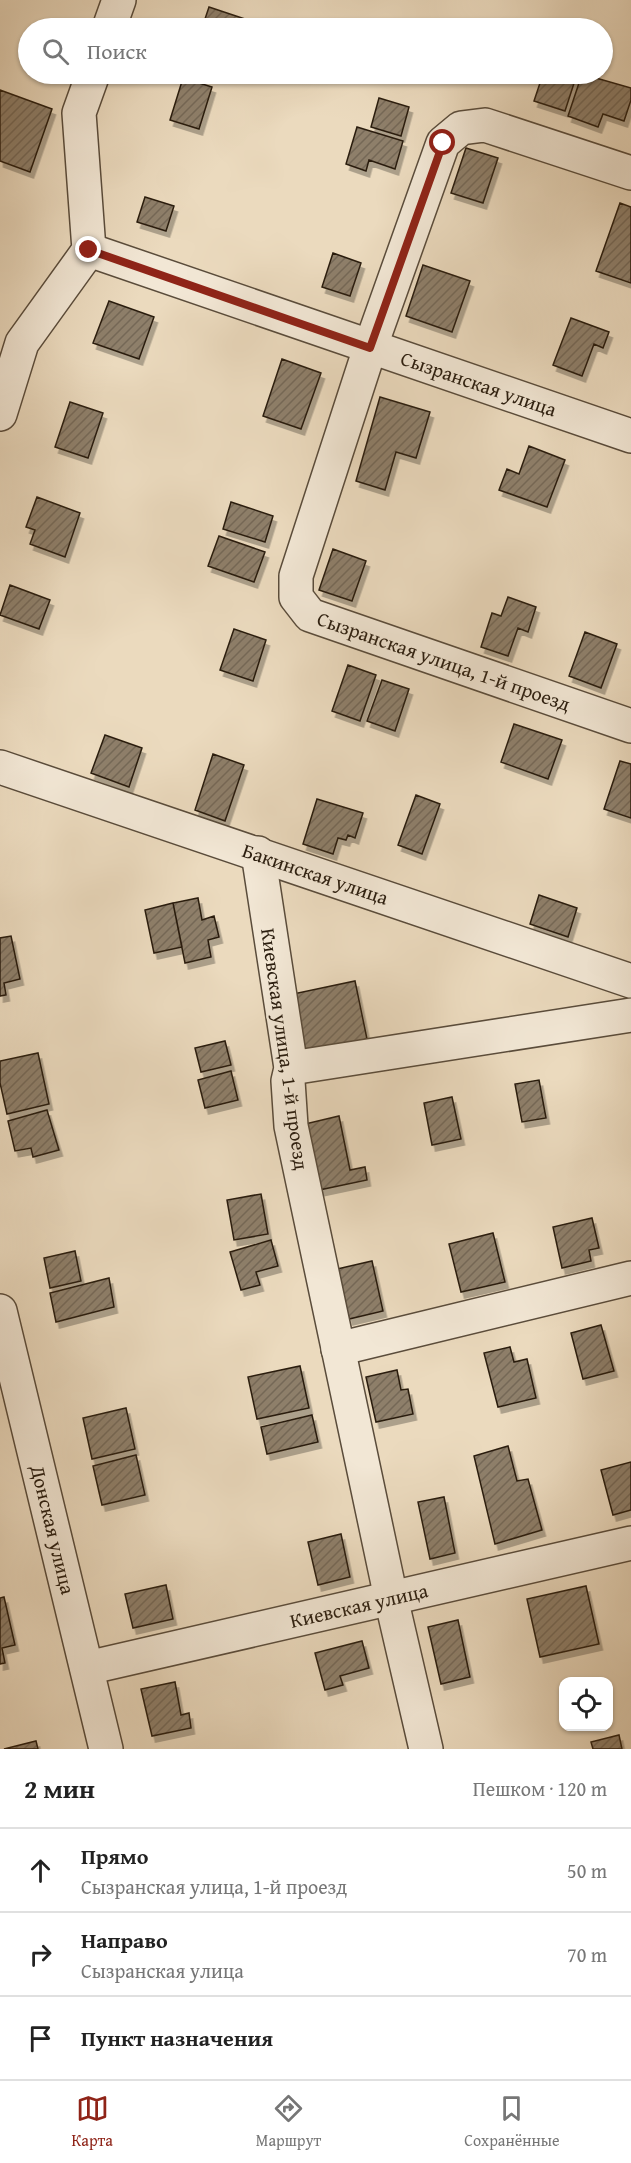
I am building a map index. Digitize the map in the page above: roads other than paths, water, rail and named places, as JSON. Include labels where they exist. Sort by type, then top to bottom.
[{"type":"street","points":[[113,18],[119,0]]},
{"type":"street","points":[[0,414],[22,343],[89,250],[79,113],[89,84]]},
{"type":"street","name":"Сызранская улица, 1-й проезд","points":[[631,173],[485,125],[461,128],[443,143],[370,348],[296,576],[296,597],[310,615],[631,726]]},
{"type":"street","name":"Сызранская улица","points":[[89,250],[631,436]]},
{"type":"street","name":"Бакинская улица","points":[[0,767],[631,981]]},
{"type":"street","name":"Киевская улица, 1-й проезд","points":[[258,853],[291,1068],[288,1081],[291,1126],[426,1749]]},
{"type":"street","points":[[291,1068],[631,1015]]},
{"type":"street","points":[[338,1349],[631,1278]]},
{"type":"street","name":"Донская улица","points":[[0,1311],[106,1749]]},
{"type":"street","name":"Киевская улица","points":[[87,1668],[631,1543]]}]
